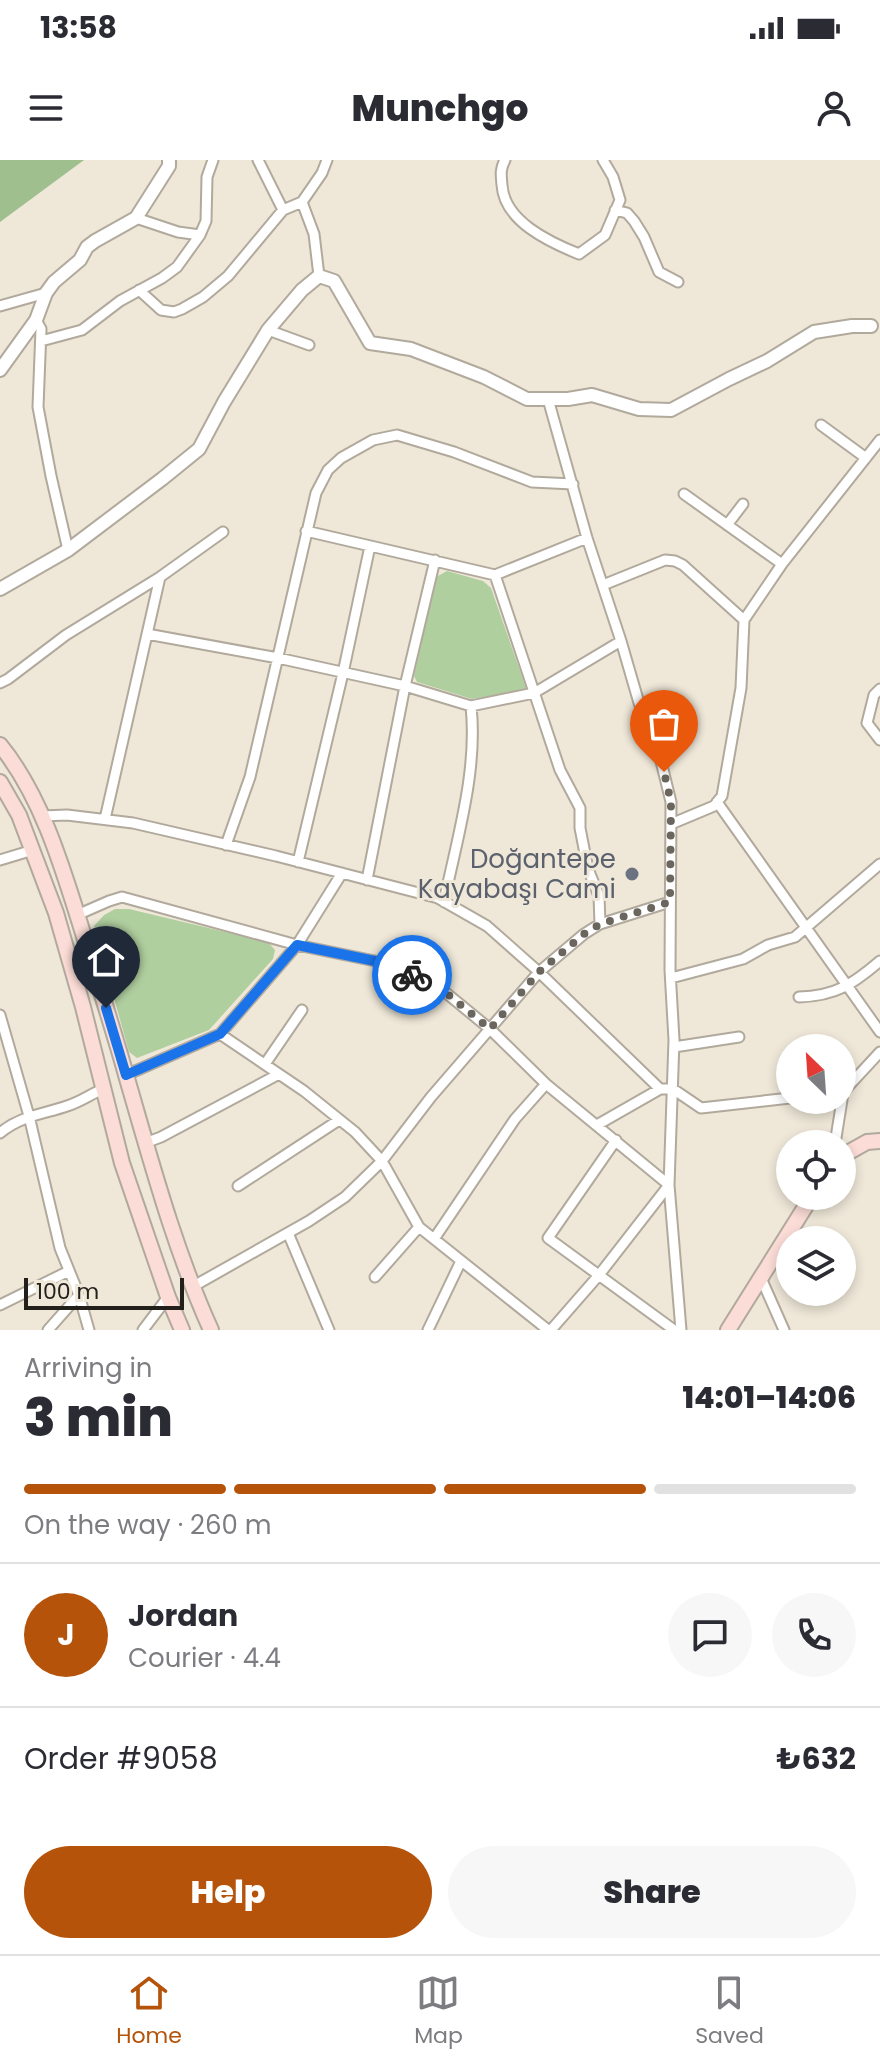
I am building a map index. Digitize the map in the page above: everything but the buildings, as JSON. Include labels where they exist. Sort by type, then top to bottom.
[{"type":"main road","points":[[0,745],[42,816],[63,869],[168,1220],[211,1330]]},
{"type":"main road","points":[[0,782],[19,815],[56,913],[122,1163],[182,1330]]},
{"type":"main road","points":[[856,1148],[867,1142],[880,1141]]},
{"type":"main road","points":[[728,1330],[803,1210]]},
{"type":"street","points":[[0,370],[36,320],[46,293],[60,276],[80,260],[87,247],[136,218],[169,166],[169,160]]},
{"type":"street","points":[[41,341],[82,330],[120,301],[177,267],[206,221],[207,177],[213,160]]},
{"type":"street","points":[[258,160],[283,210]]},
{"type":"street","points":[[139,290],[161,310],[174,312],[203,297],[228,276],[283,210],[302,202],[327,160]]},
{"type":"street","points":[[505,160],[501,168],[502,196],[523,224],[553,243],[579,254],[605,235],[620,200],[613,177],[603,160]]},
{"type":"street","points":[[302,202],[314,234],[319,276]]},
{"type":"street","points":[[615,210],[627,213],[634,221],[659,272],[678,282]]},
{"type":"street","points":[[136,218],[178,232],[200,235]]},
{"type":"street","points":[[0,589],[68,550],[199,449],[268,330],[302,290],[319,276]]},
{"type":"street","points":[[319,276],[334,281],[370,343],[411,349],[484,377],[527,399],[568,399],[592,395],[639,409],[671,410],[767,361],[814,332],[871,326]]},
{"type":"street","points":[[0,306],[46,293]]},
{"type":"street","points":[[36,320],[41,329],[38,407],[68,550]]},
{"type":"street","points":[[268,330],[309,345]]},
{"type":"street","points":[[548,399],[587,538],[639,703],[656,741],[671,802],[674,1047],[669,1185],[681,1330]]},
{"type":"street","points":[[821,425],[866,458]]},
{"type":"street","points":[[226,845],[250,777],[316,493],[328,470],[341,458],[373,440],[397,435],[454,452],[532,482],[573,484]]},
{"type":"street","points":[[671,824],[714,806],[722,796],[741,688],[744,620],[782,564],[880,440]]},
{"type":"street","points":[[684,494],[782,564]]},
{"type":"street","points":[[727,525],[743,504]]},
{"type":"street","points":[[306,531],[495,575],[587,538]]},
{"type":"street","points":[[0,683],[66,635],[160,577],[223,532]]},
{"type":"street","points":[[298,862],[370,546]]},
{"type":"street","points":[[367,880],[405,686],[435,560]]},
{"type":"street","points":[[603,585],[665,560],[675,561],[744,620]]},
{"type":"street","points":[[495,575],[560,770],[580,808],[580,828],[588,869],[599,896],[600,924]]},
{"type":"street","points":[[105,819],[160,577]]},
{"type":"street","points":[[147,634],[405,686],[471,706],[534,693],[621,641]]},
{"type":"street","points":[[880,689],[874,695],[867,723],[880,740]]},
{"type":"street","points":[[444,902],[466,796],[474,733],[471,706]]},
{"type":"street","points":[[717,802],[880,1032]]},
{"type":"street","points":[[42,816],[67,815],[133,823],[438,898],[487,926],[660,1089]]},
{"type":"street","points":[[0,860],[33,850]]},
{"type":"street","points":[[671,978],[743,959],[768,945],[795,937],[880,864]]},
{"type":"street","points":[[126,1075],[220,1034],[297,945],[342,873]]},
{"type":"street","points":[[77,915],[122,897],[297,945],[375,961],[434,983],[490,1029],[546,1084],[669,1185]]},
{"type":"street","points":[[192,1287],[309,1221],[345,1197],[382,1161],[431,1097],[539,972],[584,934],[600,924],[670,902]]},
{"type":"street","points":[[799,997],[834,992],[848,986],[880,961]]},
{"type":"street","points":[[265,1064],[302,1010]]},
{"type":"street","points":[[0,1015],[29,1116],[60,1248],[89,1330]]},
{"type":"street","points":[[220,1034],[355,1132],[382,1161],[419,1227],[550,1330],[599,1275],[669,1185]]},
{"type":"street","points":[[674,1047],[739,1037]]},
{"type":"street","points":[[856,1077],[880,1052]]},
{"type":"street","points":[[145,1143],[279,1074]]},
{"type":"street","points":[[434,1239],[515,1119],[546,1084]]},
{"type":"street","points":[[0,1133],[29,1116],[69,1105],[103,1089]]},
{"type":"street","points":[[597,1125],[660,1089],[673,1089],[701,1108],[776,1100]]},
{"type":"street","points":[[238,1186],[339,1120]]},
{"type":"street","points":[[616,1140],[548,1238],[674,1330]]},
{"type":"street","points":[[375,1277],[419,1227]]},
{"type":"street","points":[[288,1233],[329,1330]]},
{"type":"street","points":[[428,1330],[461,1261]]},
{"type":"street","points":[[0,1305],[69,1271]]},
{"type":"street","points":[[761,1278],[784,1330]]},
{"type":"street","points":[[48,1330],[79,1295]]},
{"type":"street","points":[[143,1330],[168,1297]]},
{"type":"green space","points":[[0,160],[84,160],[0,222]]},
{"type":"green space","points":[[447,571],[483,581],[491,588],[526,688],[522,691],[472,699],[417,682],[414,676],[436,577]]},
{"type":"green space","points":[[115,909],[129,909],[268,942],[275,950],[273,959],[209,1030],[137,1058],[129,1052],[94,926]]},
{"type":"way so far","points":[[412,975],[434,983],[490,1029],[539,972],[584,934],[600,924],[670,902],[671,802],[664,772]]},
{"type":"place","name":"Doğantepe Kayabaşı Cami","points":[[632,874]]},
{"type":"route","points":[[106,1008],[126,1075],[220,1034],[297,945],[375,961],[412,975]]}]
